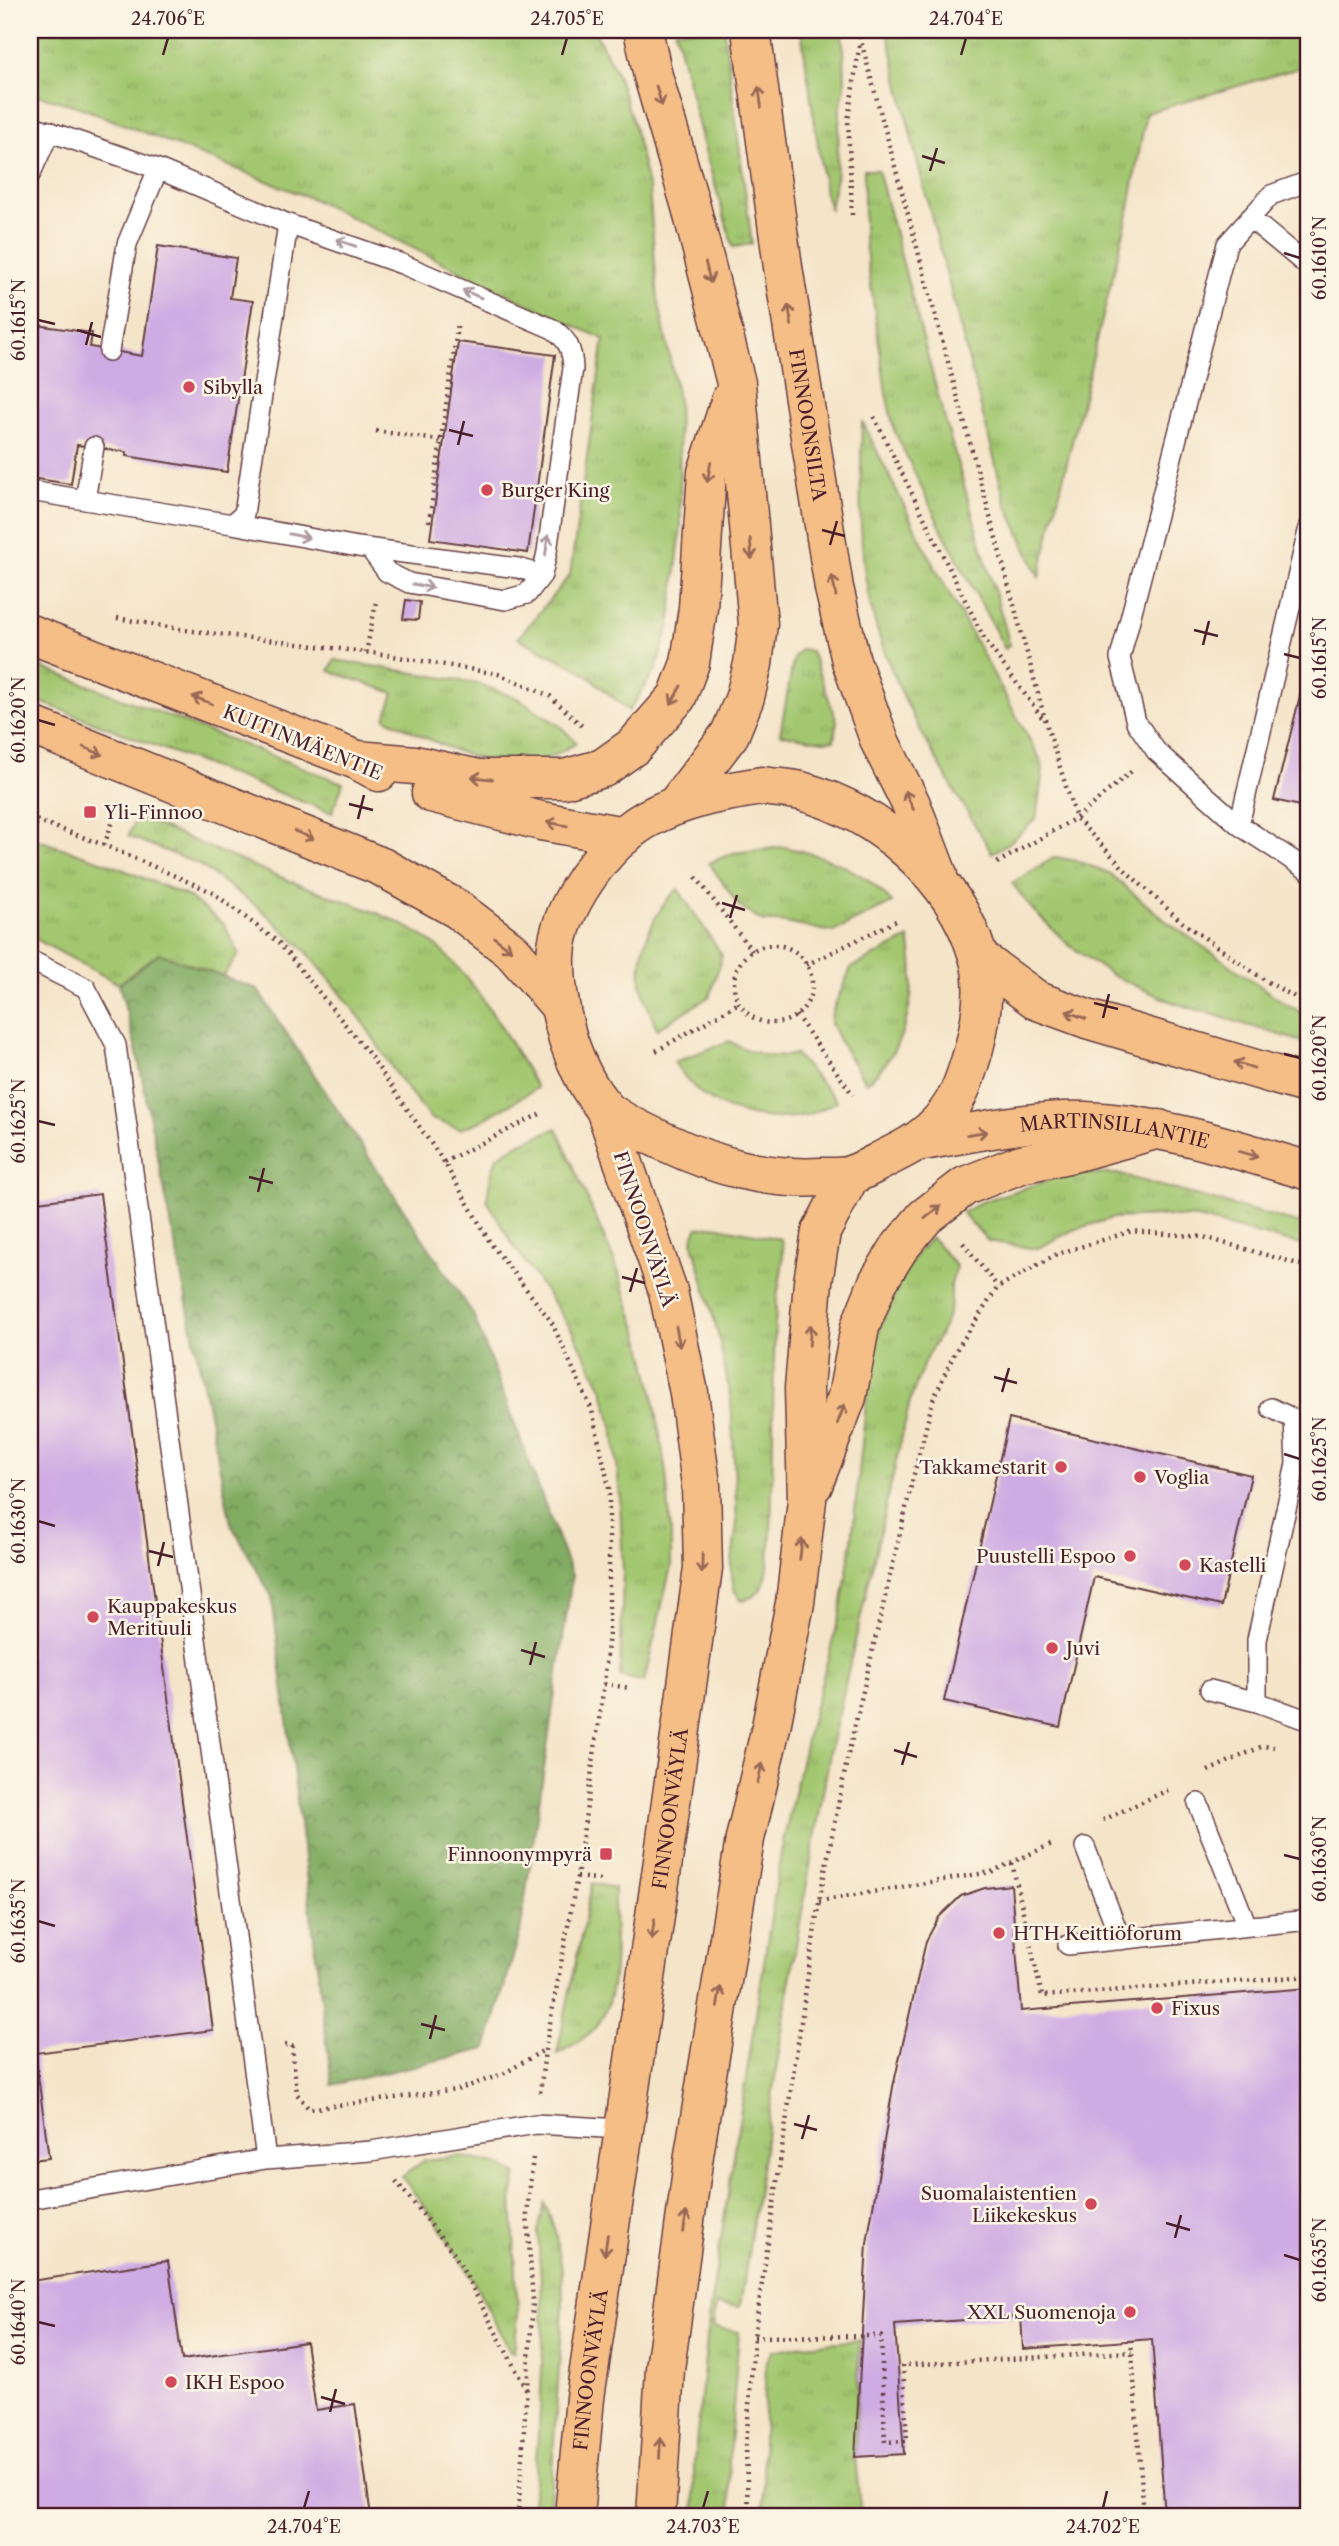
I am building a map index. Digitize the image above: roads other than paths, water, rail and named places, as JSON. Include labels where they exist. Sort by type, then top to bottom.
[{"type":"main road","points":[[643,30],[736,383],[758,624],[745,697],[730,734],[677,805]]},
{"type":"main road","name":"FINNOONSILTA","points":[[751,30],[783,267],[834,588],[851,661],[880,743],[911,804],[942,886]]},
{"type":"main road","points":[[357,760],[415,765],[480,779],[564,779],[603,768],[634,746],[677,697],[690,663],[698,608],[707,472],[736,383]]},
{"type":"main road","name":"KUITINMÄENTIE","points":[[30,634],[357,760],[411,788],[541,821],[624,835]]},
{"type":"main road","points":[[30,725],[382,867],[457,909],[512,951],[558,1004]]},
{"type":"main road","points":[[762,786],[798,790],[841,805],[890,833],[942,886],[965,924],[979,958],[983,998],[976,1040],[964,1083],[947,1116],[917,1142],[850,1176],[793,1179],[746,1172],[696,1157],[651,1136],[605,1109],[579,1070],[558,1004],[556,953],[566,919],[580,887],[600,858],[624,835],[644,821],[677,805],[716,793],[762,786]]},
{"type":"main road","points":[[979,958],[1038,1001],[1087,1019],[1309,1085]]},
{"type":"main road","name":"FINNOONVÄYLÄ","points":[[574,2516],[584,2398],[665,1848],[702,1568],[701,1485],[689,1392],[668,1291],[605,1109]]},
{"type":"main road","name":"MARTINSILLANTIE","points":[[917,1142],[1036,1123],[1087,1121],[1159,1129],[1309,1171]]},
{"type":"main road","points":[[807,1500],[847,1397],[860,1327],[878,1282],[899,1248],[925,1217],[965,1186],[1021,1164],[1159,1129]]},
{"type":"main road","points":[[656,2516],[665,2369],[694,2155],[744,1839],[771,1727],[795,1603],[807,1500],[804,1388],[813,1282],[821,1232],[850,1176]]},
{"type":"lane","points":[[30,125],[158,169],[288,223],[390,260],[553,329],[566,338],[572,352],[573,368],[542,575],[527,594],[505,600],[409,583],[381,556]]},
{"type":"lane","points":[[30,175],[50,131]]},
{"type":"lane","points":[[108,351],[127,244],[158,169]]},
{"type":"lane","points":[[1309,181],[1271,195],[1227,244],[1120,658],[1136,722],[1156,751],[1239,825],[1309,871]]},
{"type":"lane","points":[[1250,218],[1309,267]]},
{"type":"lane","points":[[232,524],[244,514],[288,223]]},
{"type":"lane","points":[[85,500],[94,447]]},
{"type":"lane","points":[[30,491],[232,524],[381,556],[517,568],[542,575]]},
{"type":"lane","points":[[1239,825],[1309,527]]},
{"type":"lane","points":[[30,960],[86,988],[116,1045],[266,2159]]},
{"type":"lane","points":[[1257,1702],[1257,1640],[1296,1464],[1294,1419],[1271,1408]]},
{"type":"lane","points":[[1210,1690],[1257,1702],[1309,1721]]},
{"type":"lane","points":[[1198,1803],[1247,1926]]},
{"type":"lane","points":[[1085,1847],[1121,1940]]},
{"type":"lane","points":[[1068,1945],[1309,1920]]},
{"type":"lane","points":[[30,2199],[266,2159],[371,2151],[536,2124],[622,2129]]},
{"type":"place","name":"Sibylla","points":[[189,387]]},
{"type":"place","name":"Burger King","points":[[487,490]]},
{"type":"place","name":"Yli-Finnoo","points":[[90,812]]},
{"type":"place","name":"Takkamestarit","points":[[1061,1467]]},
{"type":"place","name":"Voglia","points":[[1140,1477]]},
{"type":"place","name":"Puustelli Espoo","points":[[1130,1556]]},
{"type":"place","name":"Kastelli","points":[[1185,1565]]},
{"type":"place","name":"Kauppakeskus Merituuli","points":[[93,1617]]},
{"type":"place","name":"Juvi","points":[[1052,1648]]},
{"type":"place","name":"Finnoonympyrä","points":[[606,1854]]},
{"type":"place","name":"HTH Keittiöforum","points":[[999,1933]]},
{"type":"place","name":"Fixus","points":[[1157,2008]]},
{"type":"place","name":"Suomalaistentien Liikekeskus","points":[[1091,2204]]},
{"type":"place","name":"XXL Suomenoja","points":[[1130,2312]]},
{"type":"place","name":"IKH Espoo","points":[[171,2382]]}]
